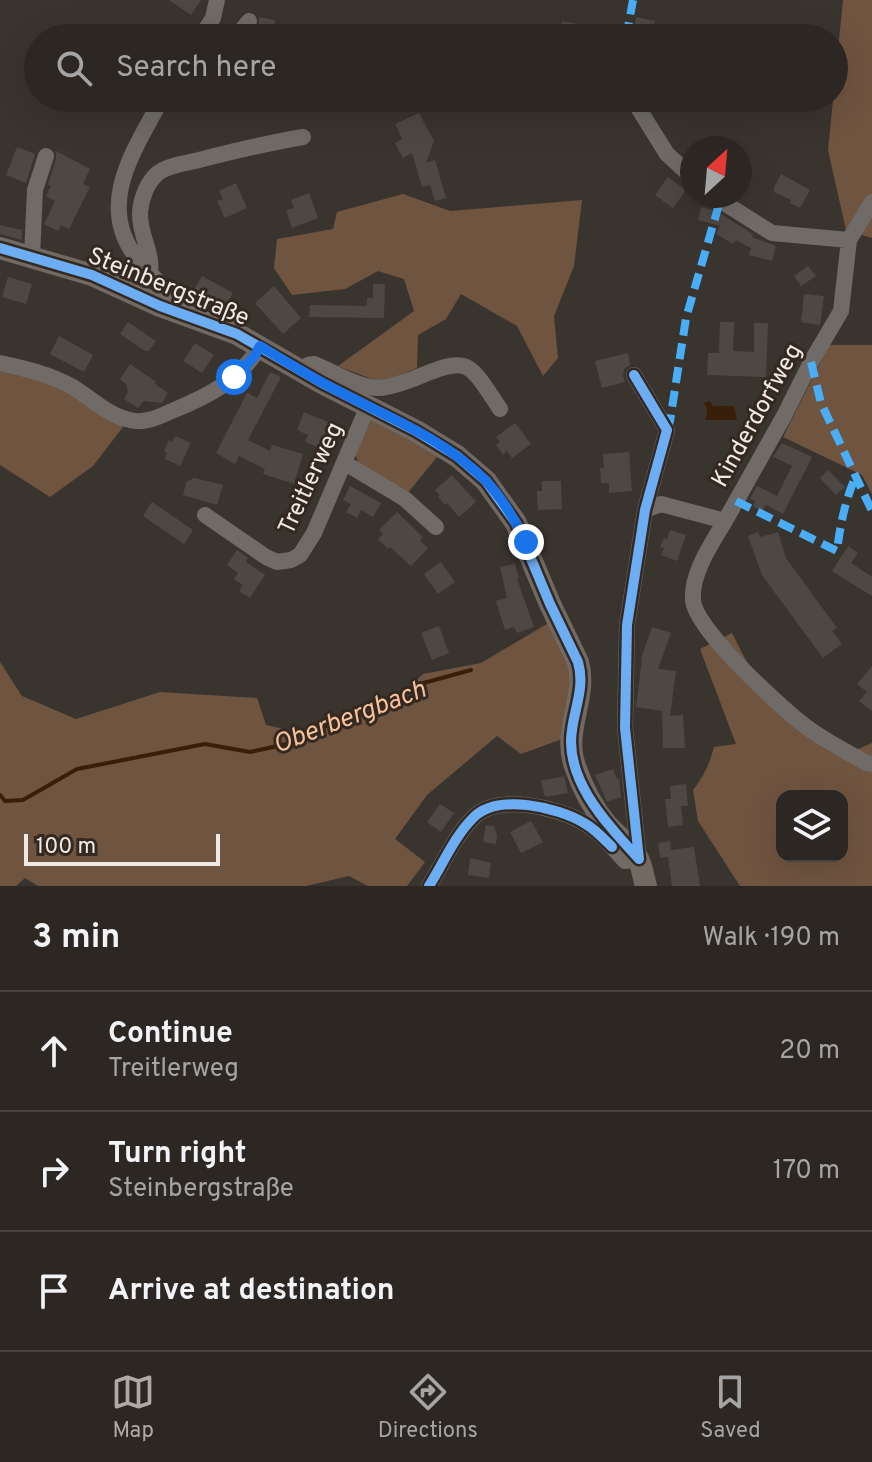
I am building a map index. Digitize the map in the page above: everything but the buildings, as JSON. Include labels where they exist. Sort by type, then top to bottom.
[{"type":"main road","name":"Steinbergstraße","points":[[0,248],[92,275],[160,306],[222,327],[416,431],[457,456],[486,481],[522,533],[580,670],[580,691],[570,738],[575,767],[598,813],[639,859]]},
{"type":"main road","points":[[639,859],[646,886]]},
{"type":"street","points":[[209,24],[217,0]]},
{"type":"street","points":[[155,112],[127,165],[118,197],[119,219],[135,255],[182,307],[182,313]]},
{"type":"street","points":[[641,112],[667,154],[680,166]]},
{"type":"street","points":[[150,272],[150,259],[141,232],[140,209],[147,187],[159,172],[303,137]]},
{"type":"street","points":[[32,257],[35,190],[46,156]]},
{"type":"street","points":[[732,208],[772,233],[849,240],[872,202]]},
{"type":"street","name":"Kinderdorfweg","points":[[645,510],[661,504],[725,521],[841,311],[849,240]]},
{"type":"street","points":[[0,363],[53,378],[75,388],[120,417],[144,421],[216,391],[245,367],[260,346]]},
{"type":"street","points":[[304,372],[308,365],[314,364],[357,383],[382,388],[451,364],[462,365],[476,374],[500,409]]},
{"type":"street","points":[[429,886],[473,818],[498,806],[554,809],[585,823],[625,861],[639,859],[625,728],[627,625],[645,510],[667,430],[634,375]]},
{"type":"street","name":"Treitlerweg","points":[[205,515],[277,562],[300,555],[308,546],[368,406]]},
{"type":"street","points":[[345,463],[405,499],[436,527]]},
{"type":"street","points":[[725,521],[698,569],[693,601],[706,627],[741,669],[811,730],[872,764]]},
{"type":"shaded area","points":[[843,0],[872,0],[872,238],[846,230],[828,150],[832,112],[848,112],[848,24],[841,24]]},
{"type":"shaded area","points":[[403,194],[450,211],[582,200],[574,266],[554,316],[558,358],[543,376],[517,326],[461,294],[446,319],[418,335],[417,368],[382,383],[338,366],[414,311],[404,279],[378,271],[345,289],[292,295],[274,268],[277,239],[333,229],[337,212]]},
{"type":"shaded area","points":[[829,345],[872,345],[872,494],[862,475],[783,437]]},
{"type":"shaded area","points":[[0,366],[36,375],[126,423],[93,466],[50,497],[0,465]]},
{"type":"shaded area","points":[[710,401],[713,406],[734,406],[737,420],[706,420],[704,403]]},
{"type":"shaded area","points":[[369,418],[441,452],[407,494],[359,463],[355,455]]},
{"type":"shaded area","points":[[552,621],[573,662],[565,738],[521,754],[497,736],[427,795],[395,839],[425,862],[407,886],[368,886],[349,876],[306,886],[38,886],[25,878],[16,886],[0,886],[0,662],[22,696],[76,719],[160,692],[257,698],[266,725],[301,733],[395,701],[423,674],[481,663]]},
{"type":"shaded area","points":[[732,633],[754,672],[788,704],[856,750],[872,743],[872,886],[740,886],[698,821],[693,790],[706,770],[714,747],[736,744],[700,649]]},
{"type":"waterway","name":"Oberbergbach","points":[[0,795],[5,801],[23,800],[77,769],[205,744],[250,752],[296,742],[359,708],[381,704],[420,684],[471,670]]},
{"type":"marked path","points":[[629,24],[633,0]]},
{"type":"marked path","points":[[667,430],[686,318],[718,208]]},
{"type":"marked path","points":[[811,362],[821,403],[872,511]]},
{"type":"marked path","points":[[736,501],[837,551],[843,514],[855,478]]},
{"type":"cycle path","points":[[0,248],[92,275],[160,306],[237,334],[322,383],[416,431],[457,456],[486,481],[516,523],[578,662],[580,688],[571,749],[582,784],[614,832],[639,859]]},
{"type":"cycle path","points":[[634,375],[667,430],[645,510],[627,625],[625,728],[639,859]]},
{"type":"cycle path","points":[[429,886],[466,825],[484,810],[497,806],[528,805],[559,812],[588,825],[612,847]]},
{"type":"route","points":[[234,377],[254,357],[260,346],[322,383],[416,431],[457,456],[486,481],[509,511],[526,542]]}]
